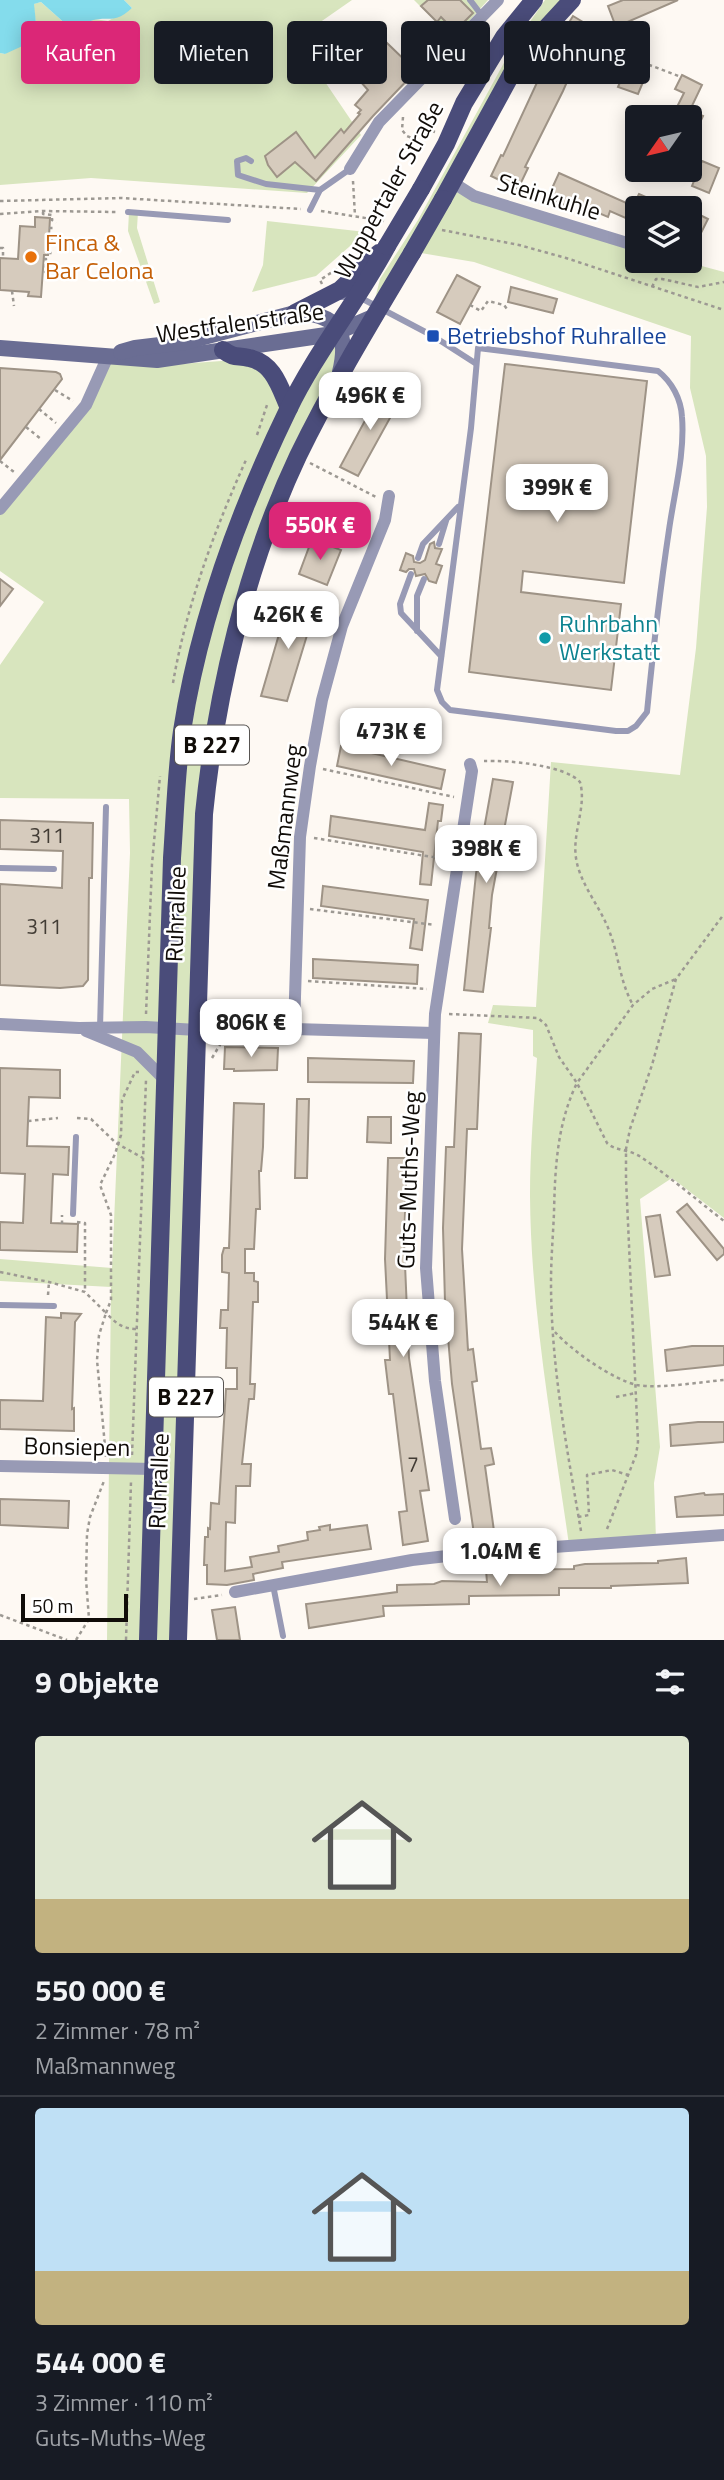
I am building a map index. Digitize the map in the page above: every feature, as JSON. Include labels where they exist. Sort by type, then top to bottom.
[{"type":"main road","name":"Wuppertaler Straße","points":[[337,331],[421,189],[446,144],[464,103],[504,37],[534,0]]},
{"type":"main road","name":"Wuppertaler Straße","points":[[377,312],[523,53],[572,0]]},
{"type":"main road","points":[[295,313],[328,297],[352,280],[363,265],[387,246]]},
{"type":"main road","name":"Westfalenstraße","points":[[0,348],[157,360],[337,331],[377,312]]},
{"type":"main road","name":"Ruhrallee","points":[[178,1640],[204,814],[215,719],[232,651],[272,517],[298,457],[339,377],[377,312]]},
{"type":"main road","name":"Westfalenstraße","points":[[108,356],[135,348],[185,342],[295,313],[325,317],[337,331]]},
{"type":"main road","points":[[337,331],[343,352],[339,377]]},
{"type":"main road","name":"Ruhrallee","points":[[148,1640],[167,1027],[176,791],[182,732],[196,658],[246,505],[289,408],[337,331]]},
{"type":"main road","points":[[223,350],[233,357],[249,358],[262,363],[276,377],[289,408]]},
{"type":"street","points":[[350,169],[379,122],[498,0]]},
{"type":"street","name":"Steinkuhle","points":[[452,182],[474,195],[625,242]]},
{"type":"street","points":[[0,509],[86,405],[108,356]]},
{"type":"street","name":"Maßmannweg","points":[[293,1029],[300,837],[322,699],[342,626],[385,520],[389,499]]},
{"type":"street","name":"Guts-Muths-Weg","points":[[455,1519],[435,1381],[426,1268],[435,1014],[472,771],[470,764]]},
{"type":"street","points":[[0,1024],[79,1028],[167,1027],[197,1030],[293,1029],[434,1033]]},
{"type":"street","points":[[79,1028],[137,1052],[166,1081]]},
{"type":"street","name":"Bonsiepen","points":[[0,1466],[153,1469]]},
{"type":"street","points":[[235,1592],[412,1560],[482,1552],[724,1535]]},
{"type":"lane","points":[[470,0],[483,17]]},
{"type":"lane","points":[[251,161],[246,158],[237,161],[238,176],[266,184],[320,190]]},
{"type":"lane","points":[[310,210],[320,190],[350,169]]},
{"type":"lane","points":[[128,212],[228,220]]},
{"type":"lane","points":[[328,297],[359,297],[377,312],[442,341],[475,363]]},
{"type":"lane","points":[[478,348],[658,371],[669,379],[674,389],[682,415],[681,445],[659,601],[647,712],[636,726],[628,731],[450,710],[442,702],[437,690],[471,428],[475,363],[478,348]]},
{"type":"lane","points":[[418,558],[423,544],[459,506]]},
{"type":"lane","points":[[439,544],[446,519]]},
{"type":"lane","points":[[411,574],[400,604],[401,613],[441,656]]},
{"type":"lane","points":[[417,631],[416,596],[424,579]]},
{"type":"lane","points":[[100,1028],[106,807]]},
{"type":"lane","points":[[0,868],[54,869]]},
{"type":"lane","points":[[73,1214],[76,1137]]},
{"type":"lane","points":[[0,1305],[51,1306]]},
{"type":"lane","points":[[273,1585],[283,1636]]},
{"type":"path","points":[[650,65],[681,77]]},
{"type":"path","points":[[405,114],[401,124],[407,136],[414,139],[429,130],[435,132]]},
{"type":"path","points":[[350,169],[356,194],[355,216]]},
{"type":"path","points":[[0,201],[135,198],[310,210],[394,222]]},
{"type":"path","points":[[0,214],[43,211],[128,212]]},
{"type":"path","points":[[43,211],[43,214],[52,215],[56,225],[49,228]]},
{"type":"path","points":[[433,228],[519,245],[724,310]]},
{"type":"path","points":[[50,240],[55,239]]},
{"type":"path","points":[[0,248],[3,248],[3,258]]},
{"type":"path","points":[[48,253],[55,253]]},
{"type":"path","points":[[44,259],[45,272],[54,272]]},
{"type":"path","points":[[652,286],[656,279],[662,278],[698,288],[724,282]]},
{"type":"path","points":[[12,290],[14,306]]},
{"type":"path","points":[[470,305],[481,311],[488,301],[504,305],[507,309]]},
{"type":"path","points":[[55,390],[70,400],[86,405]]},
{"type":"path","points":[[39,410],[65,430]]},
{"type":"path","points":[[26,427],[37,436]]},
{"type":"path","points":[[0,461],[10,470]]},
{"type":"path","points":[[324,471],[389,499]]},
{"type":"path","points":[[470,764],[489,761],[517,763],[568,772],[580,782],[582,800],[575,846],[576,859],[610,932],[625,989],[633,1005]]},
{"type":"path","points":[[310,766],[467,800]]},
{"type":"path","points":[[300,837],[342,841],[457,861]]},
{"type":"path","points":[[296,908],[449,927]]},
{"type":"path","points":[[607,1543],[606,1534],[636,1455],[638,1442],[626,1149],[632,1120],[652,1065],[676,979],[724,914]]},
{"type":"path","points":[[583,1545],[561,1407],[551,1284],[556,1163],[564,1114],[577,1083],[633,1005],[652,989],[676,979]]},
{"type":"path","points":[[293,981],[438,990]]},
{"type":"path","points":[[435,1014],[538,1018],[546,1025],[556,1051],[577,1083],[607,1143],[612,1148],[626,1149],[642,1158],[724,1221]]},
{"type":"path","points":[[136,1329],[117,1324],[106,1313],[111,1300],[111,1215],[100,1185],[121,1135],[122,1100],[135,1072],[146,1073]]},
{"type":"path","points":[[28,1121],[58,1118]]},
{"type":"path","points":[[76,1118],[91,1119],[116,1143],[143,1158]]},
{"type":"path","points":[[0,1272],[85,1292],[85,1223],[73,1222],[73,1214]]},
{"type":"path","points":[[50,1282],[51,1306]]},
{"type":"path","points":[[555,1332],[570,1346],[603,1368],[636,1385],[724,1380]]},
{"type":"path","points":[[616,1397],[636,1393]]},
{"type":"path","points":[[578,1517],[589,1515],[587,1475],[612,1470],[628,1475]]},
{"type":"path","points":[[202,1598],[220,1595]]},
{"type":"path","points":[[0,1615],[65,1640]]},
{"type":"green space","points":[[124,0],[352,0],[322,21],[287,21],[287,84],[326,84],[361,135],[307,193],[91,178],[0,185],[0,53],[5,54],[21,38],[21,84],[140,84],[140,21],[108,21],[132,8]]},
{"type":"green space","points":[[414,0],[488,0],[469,21],[435,21]]},
{"type":"green space","points":[[545,0],[561,0],[548,21],[531,21]]},
{"type":"green space","points":[[41,2],[62,21],[36,21],[33,4]]},
{"type":"green space","points":[[504,63],[504,84],[508,84],[375,299],[380,279],[418,220]]},
{"type":"green space","points":[[454,185],[625,244],[625,273],[702,273],[702,266],[724,272],[724,1218],[672,1178],[640,1199],[660,1447],[654,1483],[656,1539],[569,1545],[534,1284],[530,1179],[537,1058],[533,1056],[533,1030],[488,1023],[493,1005],[536,1007],[551,762],[680,775],[696,648],[707,507],[706,456],[690,388],[691,336],[474,262],[421,253]]},
{"type":"green space","points":[[129,212],[138,212],[137,228],[160,302],[154,304],[128,231]]},
{"type":"green space","points":[[267,221],[366,232],[316,276],[252,292],[263,265]]},
{"type":"green space","points":[[341,341],[339,361],[297,456],[215,718],[178,1640],[107,1640],[111,1287],[0,1281],[0,1259],[112,1268],[130,853],[129,799],[0,798],[0,665],[44,602],[0,571],[0,514],[69,430],[109,357],[166,365],[249,359],[261,363],[288,407],[245,505],[183,732],[247,506],[330,342]]},
{"type":"water","points":[[0,0],[124,0],[132,8],[115,18],[62,21],[41,2],[34,4],[36,21],[21,21],[21,47],[5,54],[0,53]]},
{"type":"building","points":[[428,0],[460,0],[473,13],[465,21],[445,21],[441,17],[436,21],[421,6]]},
{"type":"building","points":[[623,0],[678,0],[630,21],[614,21],[608,6]]},
{"type":"building","points":[[387,43],[401,56],[401,84],[404,84],[316,181],[295,162],[277,177],[265,156],[296,132],[315,158],[341,129],[344,133],[360,114],[358,113],[361,110],[355,105],[368,90],[363,84],[387,84]]},
{"type":"building","points":[[682,75],[702,85],[692,105],[678,105],[684,93],[675,89]]},
{"type":"building","points":[[536,84],[566,84],[525,167],[528,168],[518,189],[491,176],[501,155],[503,156]]},
{"type":"building","points":[[619,84],[642,84],[638,94],[618,87]]},
{"type":"building","points":[[702,161],[719,168],[709,193],[692,186],[694,182],[702,182]]},
{"type":"building","points":[[559,173],[625,202],[625,218],[610,211],[608,217],[575,203],[573,209],[548,197]]},
{"type":"building","points":[[702,216],[708,219],[702,231]]},
{"type":"building","name":"Finca & Bar Celona","points":[[35,217],[50,218],[48,255],[44,255],[41,297],[28,296],[29,292],[0,290],[0,258],[18,259],[20,226],[35,227]]},
{"type":"building","points":[[457,275],[480,287],[460,324],[437,312]]},
{"type":"building","points":[[511,287],[557,299],[553,313],[508,302]]},
{"type":"building","points":[[505,364],[647,381],[624,583],[523,571],[521,592],[621,604],[611,690],[469,672]]},
{"type":"building","points":[[0,368],[56,372],[62,379],[0,460]]},
{"type":"building","points":[[382,389],[401,398],[358,476],[340,467]]},
{"type":"building","points":[[312,539],[341,550],[327,585],[299,574]]},
{"type":"building","points":[[434,542],[435,548],[442,549],[436,564],[442,566],[436,583],[429,581],[425,574],[416,576],[414,569],[406,572],[400,570],[406,553],[413,556],[414,562],[420,563],[425,560],[430,544]]},
{"type":"building","points":[[0,579],[13,589],[0,606]]},
{"type":"building","points":[[289,600],[315,609],[287,701],[261,696]]},
{"type":"building","points":[[341,746],[445,770],[441,789],[337,766]]},
{"type":"building","points":[[493,779],[513,782],[492,895],[483,992],[464,990],[476,874]]},
{"type":"building","points":[[429,803],[443,805],[441,821],[438,821],[431,885],[420,884],[423,852],[329,836],[331,816],[425,830]]},
{"type":"building","points":[[0,820],[93,823],[92,878],[89,878],[88,980],[83,986],[60,988],[0,985],[0,884],[62,888],[63,851],[0,849]]},
{"type":"building","points":[[323,886],[428,900],[422,950],[410,948],[414,919],[321,906]]},
{"type":"building","points":[[313,959],[418,965],[417,984],[313,978]]},
{"type":"building","points":[[459,1033],[481,1034],[477,1129],[467,1129],[462,1249],[468,1350],[473,1349],[477,1381],[472,1382],[481,1449],[491,1448],[494,1464],[485,1466],[494,1531],[474,1534],[452,1384],[445,1302],[443,1228],[446,1147],[454,1147]]},
{"type":"building","points":[[225,1047],[278,1048],[277,1070],[224,1069]]},
{"type":"building","points":[[308,1058],[414,1061],[413,1083],[308,1082]]},
{"type":"building","points":[[0,1068],[60,1070],[60,1098],[29,1097],[27,1146],[69,1147],[68,1175],[53,1174],[51,1223],[78,1224],[77,1252],[0,1250],[0,1222],[23,1223],[25,1174],[0,1173]]},
{"type":"building","points":[[297,1099],[309,1099],[307,1178],[295,1178]]},
{"type":"building","points":[[234,1103],[264,1104],[263,1147],[259,1171],[260,1209],[256,1209],[254,1249],[245,1249],[245,1273],[254,1273],[254,1281],[258,1282],[258,1302],[253,1302],[250,1384],[255,1384],[254,1399],[249,1399],[242,1464],[251,1464],[250,1486],[236,1486],[235,1523],[226,1522],[225,1571],[252,1567],[250,1557],[279,1552],[278,1546],[308,1540],[307,1532],[330,1525],[330,1530],[367,1525],[371,1549],[282,1562],[283,1568],[253,1574],[254,1580],[227,1585],[207,1584],[207,1565],[204,1565],[205,1537],[208,1537],[208,1528],[210,1529],[211,1503],[219,1504],[226,1389],[237,1389],[237,1368],[226,1368],[227,1328],[220,1328],[221,1310],[228,1310],[229,1273],[222,1272],[222,1255],[224,1248],[229,1248]]},
{"type":"building","points":[[368,1117],[391,1117],[391,1143],[367,1142]]},
{"type":"building","points":[[388,1158],[407,1158],[404,1241],[409,1358],[429,1490],[420,1491],[428,1541],[403,1545],[399,1512],[407,1511],[393,1394],[389,1394],[385,1360],[390,1360],[385,1259]]},
{"type":"building","points":[[687,1204],[724,1249],[724,1254],[717,1260],[677,1212]]},
{"type":"building","points":[[660,1215],[670,1275],[655,1277],[646,1217]]},
{"type":"building","points":[[61,1313],[81,1314],[75,1322],[72,1409],[74,1408],[74,1431],[0,1429],[0,1400],[43,1401],[46,1317],[61,1318]]},
{"type":"building","points":[[692,1346],[724,1346],[724,1365],[667,1371],[665,1350]]},
{"type":"building","points":[[724,1422],[724,1442],[671,1446],[670,1425]]},
{"type":"building","points":[[704,1493],[724,1494],[724,1515],[677,1517],[675,1497]]},
{"type":"building","points":[[0,1499],[69,1501],[68,1528],[0,1525]]},
{"type":"building","points":[[686,1558],[688,1583],[559,1588],[559,1595],[469,1596],[469,1604],[383,1606],[384,1616],[309,1628],[306,1604],[397,1592],[397,1585],[434,1584],[442,1581],[487,1582],[486,1570],[574,1569],[574,1566],[585,1564],[658,1563]]},
{"type":"building","points":[[235,1607],[240,1640],[217,1640],[212,1610]]},
{"type":"place","name":"Finca & Bar Celona","points":[[31,257]]},
{"type":"place","name":"Betriebshof Ruhrallee","points":[[433,336]]},
{"type":"place","name":"Ruhrbahn Werkstatt","points":[[545,638]]}]
